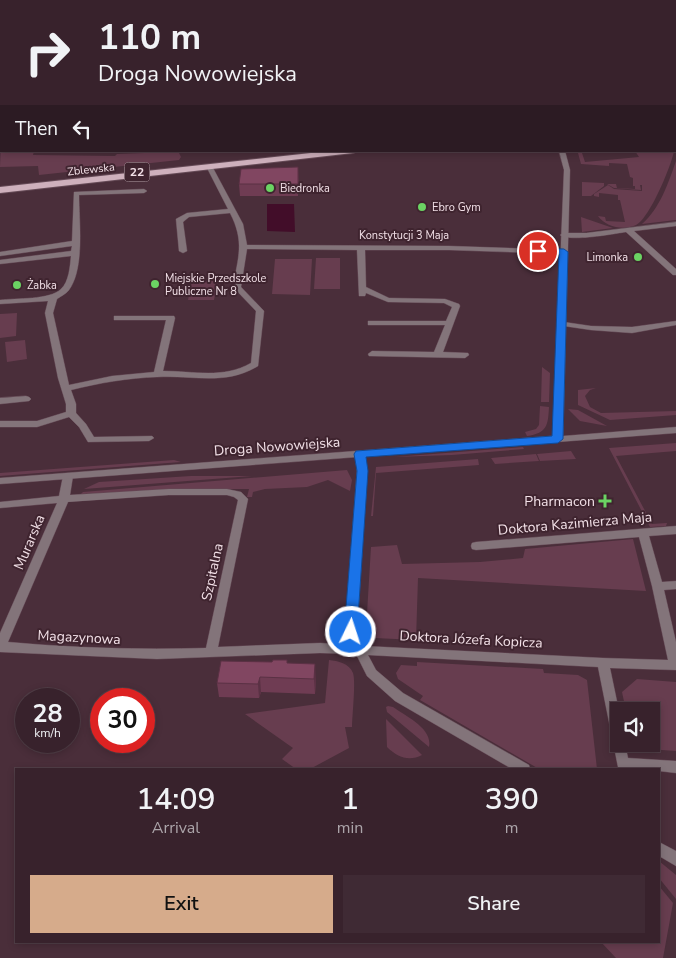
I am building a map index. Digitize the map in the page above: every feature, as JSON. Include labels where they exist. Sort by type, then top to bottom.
[{"type":"main road","name":"Zblewska","points":[[0,190],[344,152]]},
{"type":"main road","name":"Zblewska","points":[[0,186],[274,160]]},
{"type":"street","points":[[558,439],[560,323],[567,170],[563,152]]},
{"type":"street","points":[[66,388],[158,374],[228,376],[245,372],[255,364],[260,311],[237,287],[244,247],[239,224],[210,168]]},
{"type":"street","points":[[0,302],[53,298],[65,290],[73,276],[76,193],[144,191]]},
{"type":"street","points":[[183,251],[179,221],[187,215],[232,211]]},
{"type":"street","points":[[564,235],[580,236],[676,224]]},
{"type":"street","points":[[628,230],[674,268]]},
{"type":"street","points":[[0,254],[74,242]]},
{"type":"street","name":"Konstytucji 3 Maja","points":[[244,247],[564,252]]},
{"type":"street","points":[[361,248],[362,291],[388,300],[445,301],[456,306],[438,354]]},
{"type":"street","points":[[0,262],[75,253]]},
{"type":"street","points":[[53,298],[49,313],[62,378],[71,404],[71,414],[83,426],[91,440],[149,438]]},
{"type":"street","points":[[117,318],[170,318],[158,374]]},
{"type":"street","points":[[371,323],[450,323]]},
{"type":"street","points":[[560,323],[591,328],[632,330],[676,323]]},
{"type":"street","points":[[372,354],[465,354]]},
{"type":"street","points":[[0,401],[26,400]]},
{"type":"street","points":[[0,424],[37,424],[71,414]]},
{"type":"street","name":"Droga Nowowiejska","points":[[0,481],[676,430]]},
{"type":"street","points":[[360,454],[362,471],[351,632],[358,650],[371,673],[399,697],[522,768]]},
{"type":"street","name":"Murarska","points":[[0,646],[64,499],[68,476]]},
{"type":"street","name":"Szpitalna","points":[[64,499],[213,491],[237,494],[243,499],[215,630],[212,653]]},
{"type":"street","points":[[0,506],[64,499]]},
{"type":"street","name":"Doktora Kazimierza Maja","points":[[476,546],[676,530]]},
{"type":"street","points":[[643,533],[658,586],[676,665]]},
{"type":"street","points":[[658,586],[676,584]]},
{"type":"street","name":"Magazynowa","points":[[0,646],[64,651],[157,654]]},
{"type":"street","name":"Doktora Józefa Kopicza","points":[[157,654],[320,648],[676,665]]},
{"type":"street","points":[[603,663],[611,702]]},
{"type":"street","points":[[621,752],[623,763],[676,767]]},
{"type":"street","points":[[660,849],[676,859]]},
{"type":"shaded area","points":[[1,152],[34,152],[33,155],[115,156],[117,154],[171,152],[179,153],[181,157],[179,160],[39,175],[38,166],[0,167]]},
{"type":"shaded area","points":[[636,152],[674,152],[655,200],[642,220],[636,225],[626,228],[615,227],[605,223],[598,216],[605,217],[606,221],[625,222],[620,200],[618,200],[618,195],[599,193],[599,197],[594,196],[594,194],[608,185],[614,189],[642,191],[642,185],[640,185],[641,190],[614,188],[607,184],[616,184],[617,188],[635,189],[627,164],[609,163],[609,166],[581,164],[578,153],[582,153],[585,162],[639,157]]},
{"type":"shaded area","points":[[676,161],[676,220],[642,224],[659,203]]},
{"type":"shaded area","points":[[582,182],[604,183],[604,186],[591,196],[582,196]]},
{"type":"shaded area","points":[[267,204],[294,204],[295,232],[267,231]]},
{"type":"shaded area","points":[[581,217],[613,228],[582,232]]},
{"type":"shaded area","points":[[316,258],[340,258],[340,289],[314,289]]},
{"type":"shaded area","points":[[275,259],[312,259],[310,295],[272,294]]},
{"type":"shaded area","points":[[192,281],[218,281],[214,300],[188,300]]},
{"type":"shaded area","points":[[17,313],[16,336],[0,338],[0,314]]},
{"type":"shaded area","points":[[25,340],[27,359],[7,362],[5,342]]},
{"type":"shaded area","points":[[542,367],[550,373],[549,402],[541,402]]},
{"type":"shaded area","points":[[596,388],[590,390],[585,396],[590,407],[601,413],[676,411],[676,415],[610,420],[578,405],[578,390]]},
{"type":"shaded area","points":[[540,406],[549,407],[547,424],[539,433],[527,436],[525,432],[536,429],[539,425]]},
{"type":"shaded area","points":[[568,409],[578,410],[607,426],[580,421]]},
{"type":"shaded area","points":[[676,443],[676,451],[616,456],[652,524],[667,523],[666,526],[650,527],[609,448]]},
{"type":"shaded area","points":[[523,447],[524,449],[452,455],[394,457]]},
{"type":"shaded area","points":[[571,451],[576,459],[540,461],[537,454]]},
{"type":"shaded area","points":[[536,454],[539,461],[495,464],[491,458]]},
{"type":"shaded area","points":[[478,459],[479,465],[376,473],[373,516],[371,516],[376,467]]},
{"type":"shaded area","points":[[174,460],[181,462],[0,476],[0,473]]},
{"type":"shaded area","points":[[347,470],[352,480],[350,491],[328,480],[307,487],[265,489],[253,492],[252,497],[247,497],[249,489],[189,489],[81,494],[83,492]]},
{"type":"shaded area","points":[[191,476],[252,476],[84,489],[99,482]]},
{"type":"shaded area","points":[[633,539],[646,591],[418,578],[416,640],[375,638],[366,630],[371,547],[397,545],[402,564],[480,562],[523,558],[525,549]]},
{"type":"shaded area","points":[[329,660],[346,665],[354,677],[352,727],[345,727],[349,748],[312,768],[295,768],[282,759],[293,748],[245,714],[325,703]]},
{"type":"shaded area","points":[[417,662],[543,669],[544,673],[578,675],[587,680],[597,768],[537,768],[420,700],[423,696],[398,679],[396,673],[401,665],[417,666]]},
{"type":"shaded area","points":[[637,679],[676,682],[676,751],[660,750],[660,702],[624,702],[622,692]]},
{"type":"shaded area","points":[[386,707],[393,707],[423,728],[429,740],[429,747],[387,712]]},
{"type":"shaded area","points":[[386,719],[422,755],[412,758],[403,757],[387,747]]},
{"type":"shaded area","points":[[660,862],[676,875],[676,899],[660,879]]},
{"type":"shaded area","points":[[660,887],[673,903],[663,958],[616,958],[602,943],[660,943]]},
{"type":"building","points":[[298,167],[298,184],[239,184],[241,169]]},
{"type":"building","points":[[273,660],[287,660],[287,663],[315,664],[314,679],[260,677],[258,684],[217,683],[221,661],[272,662]]},
{"type":"place","name":"Biedronka","points":[[270,188]]},
{"type":"place","name":"Ebro Gym","points":[[422,207]]},
{"type":"place","name":"Limonka","points":[[638,257]]},
{"type":"place","name":"Miejskie Przedszkole Publiczne Nr 8","points":[[155,284]]},
{"type":"place","name":"Żabka","points":[[17,285]]},
{"type":"place","name":"Pharmacon","points":[[605,501]]},
{"type":"route","points":[[351,632],[362,471],[360,454],[558,439],[564,252],[538,251]]}]
